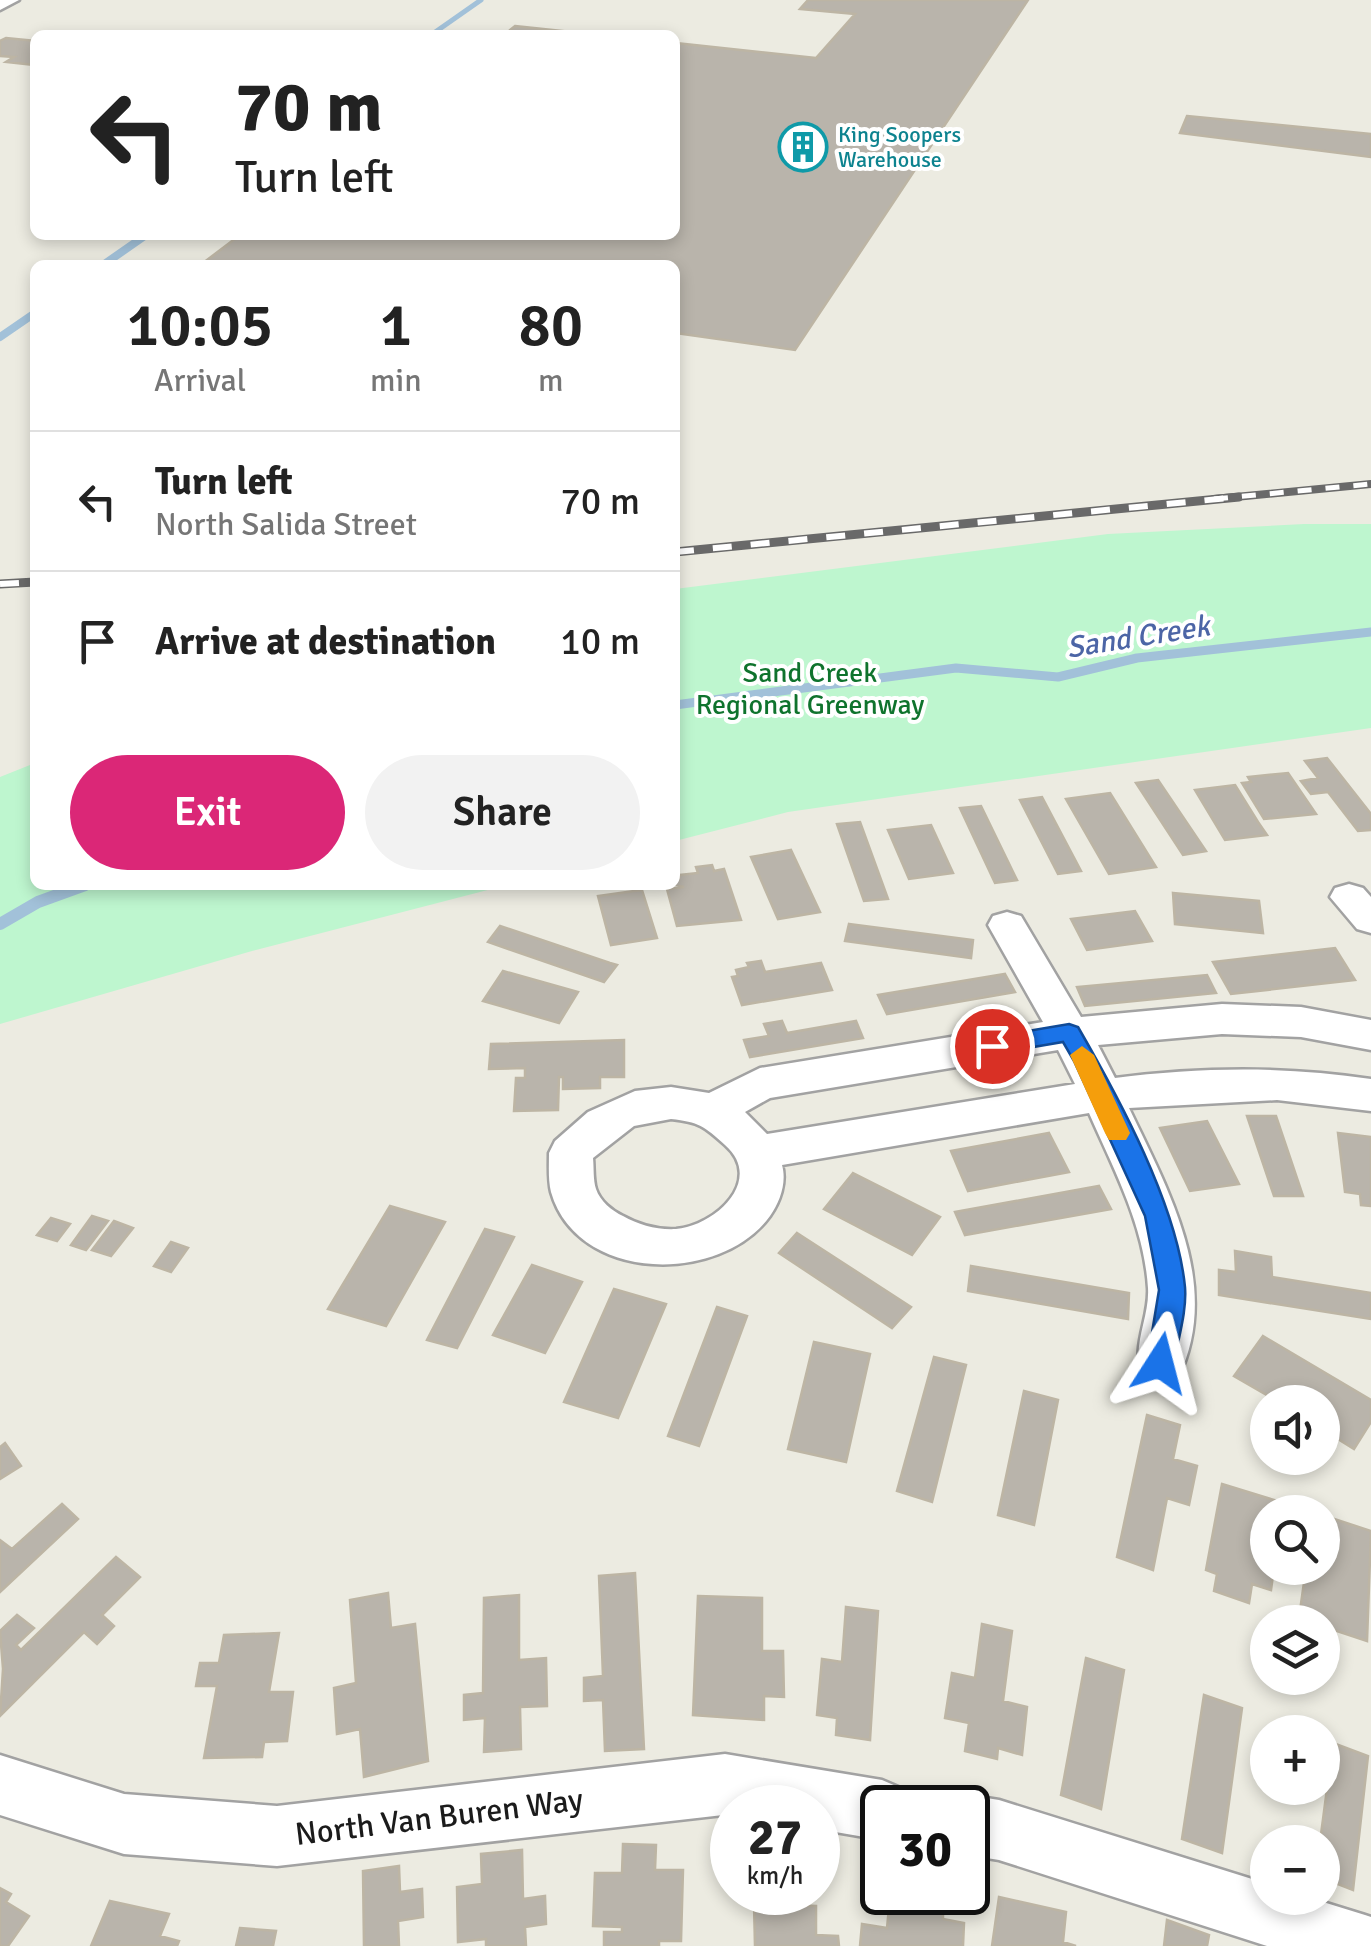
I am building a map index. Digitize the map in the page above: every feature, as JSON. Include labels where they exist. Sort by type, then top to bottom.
[{"type":"street","points":[[1007,925],[1069,1033],[1158,1216],[1172,1290],[1160,1363]]},
{"type":"street","points":[[714,1110],[760,1084],[1069,1033],[1222,1020],[1300,1022],[1371,1035]]},
{"type":"street","points":[[760,1152],[1098,1095],[1244,1082],[1309,1083],[1371,1095]]},
{"type":"street","points":[[679,1101],[714,1110],[742,1128],[760,1152],[764,1181],[753,1209],[728,1232],[694,1247],[656,1249],[619,1240],[591,1220],[574,1193],[571,1153],[586,1137],[611,1116],[644,1104],[679,1101]]},
{"type":"street","name":"North Van Buren Way","points":[[0,1785],[124,1824],[277,1836],[725,1782],[860,1806]]},
{"type":"street","points":[[990,1829],[1365,1946]]},
{"type":"green space","name":"Sand Creek Regional Greenway","points":[[1371,524],[1371,728],[788,812],[680,840],[680,588],[1108,534]]},
{"type":"green space","points":[[30,765],[30,890],[488,890],[252,951],[0,1024],[0,777]]},
{"type":"building","name":"King Soopers Warehouse","points":[[808,0],[1028,0],[795,350],[680,334],[680,260],[207,260],[233,240],[680,240],[680,44],[816,58],[855,14],[800,9]]},
{"type":"building","points":[[515,26],[553,30],[510,30]]},
{"type":"building","points":[[30,40],[30,64],[6,62],[14,57],[0,56],[0,41]]},
{"type":"building","points":[[1187,116],[1371,134],[1371,157],[1180,133]]},
{"type":"building","points":[[1327,758],[1371,814],[1371,830],[1358,831],[1328,792],[1311,794],[1301,781],[1318,778],[1305,761]]},
{"type":"building","points":[[1288,773],[1316,814],[1264,819],[1242,783],[1251,782],[1248,777]]},
{"type":"building","points":[[1158,780],[1206,851],[1183,855],[1136,783]]},
{"type":"building","points":[[1235,785],[1267,835],[1225,840],[1195,790]]},
{"type":"building","points":[[1110,793],[1156,867],[1109,874],[1066,799]]},
{"type":"building","points":[[1042,797],[1081,871],[1058,874],[1020,800]]},
{"type":"building","points":[[981,806],[1017,880],[995,883],[960,808]]},
{"type":"building","points":[[860,822],[888,899],[864,901],[837,824]]},
{"type":"building","points":[[931,825],[953,873],[909,879],[888,830]]},
{"type":"building","points":[[791,850],[820,912],[778,919],[751,857]]},
{"type":"building","points":[[712,865],[714,871],[724,869],[741,920],[677,926],[667,890],[684,887],[680,886],[680,875],[698,873],[696,867]]},
{"type":"building","points":[[642,890],[657,938],[611,945],[598,896]]},
{"type":"building","points":[[1173,893],[1259,901],[1263,933],[1175,924]]},
{"type":"building","points":[[1135,911],[1152,941],[1087,950],[1071,919]]},
{"type":"building","points":[[849,924],[973,940],[971,958],[845,941]]},
{"type":"building","points":[[500,926],[617,965],[604,982],[488,942]]},
{"type":"building","points":[[1335,948],[1355,980],[1231,994],[1213,962]]},
{"type":"building","points":[[761,961],[765,972],[821,963],[832,990],[742,1005],[732,977],[738,976],[736,970],[749,967],[747,963]]},
{"type":"building","points":[[503,971],[578,992],[559,1023],[483,1001]]},
{"type":"building","points":[[1005,974],[1015,992],[887,1014],[878,995]]},
{"type":"building","points":[[1207,975],[1216,993],[1085,1006],[1077,987]]},
{"type":"building","points":[[782,1021],[787,1033],[856,1021],[863,1038],[750,1057],[744,1040],[769,1036],[764,1024]]},
{"type":"building","points":[[624,1040],[624,1077],[600,1077],[600,1088],[563,1089],[563,1077],[559,1077],[558,1110],[514,1111],[516,1078],[525,1078],[525,1068],[489,1069],[491,1044]]},
{"type":"building","points":[[1247,1116],[1276,1116],[1303,1196],[1274,1196]]},
{"type":"building","points":[[1207,1121],[1239,1184],[1190,1191],[1160,1128]]},
{"type":"building","points":[[1049,1133],[1069,1172],[968,1191],[951,1151]]},
{"type":"building","points":[[1338,1133],[1371,1137],[1371,1206],[1361,1205],[1360,1194],[1345,1192]]},
{"type":"building","points":[[853,1173],[940,1217],[912,1255],[824,1209]]},
{"type":"building","points":[[1099,1186],[1111,1209],[965,1235],[955,1212]]},
{"type":"building","points":[[390,1206],[445,1222],[386,1326],[328,1309]]},
{"type":"building","points":[[92,1216],[108,1221],[86,1250],[71,1245]]},
{"type":"building","points":[[51,1218],[70,1224],[57,1241],[37,1235]]},
{"type":"building","points":[[114,1221],[133,1228],[111,1256],[92,1250]]},
{"type":"building","points":[[485,1229],[514,1237],[457,1348],[427,1340]]},
{"type":"building","points":[[797,1233],[911,1307],[892,1328],[779,1253]]},
{"type":"building","points":[[171,1242],[188,1248],[171,1272],[154,1266]]},
{"type":"building","points":[[1235,1251],[1271,1257],[1272,1277],[1371,1293],[1371,1319],[1219,1295],[1219,1270],[1236,1272]]},
{"type":"building","points":[[532,1265],[582,1282],[545,1353],[493,1335]]},
{"type":"building","points":[[971,1266],[1129,1293],[1128,1319],[968,1291]]},
{"type":"building","points":[[614,1289],[666,1304],[618,1418],[564,1402]]},
{"type":"building","points":[[717,1307],[747,1316],[699,1446],[668,1436]]},
{"type":"building","points":[[1263,1336],[1371,1400],[1371,1422],[1354,1449],[1340,1440],[1340,1385],[1250,1385],[1234,1376]]},
{"type":"building","points":[[814,1342],[870,1354],[846,1462],[788,1449]]},
{"type":"building","points":[[934,1357],[966,1365],[932,1502],[897,1491]]},
{"type":"building","points":[[1024,1391],[1058,1400],[1034,1525],[998,1515]]},
{"type":"building","points":[[1147,1415],[1180,1425],[1173,1459],[1197,1466],[1189,1505],[1167,1498],[1153,1570],[1117,1557]]},
{"type":"building","points":[[5,1443],[21,1466],[0,1479],[0,1447]]},
{"type":"building","points":[[1222,1484],[1258,1495],[1250,1495],[1249,1603],[1214,1591],[1217,1574],[1206,1570]]},
{"type":"building","points":[[62,1504],[78,1519],[0,1592],[0,1540],[12,1549]]},
{"type":"building","points":[[1340,1521],[1371,1531],[1367,1641],[1340,1632],[1340,1605],[1301,1605],[1304,1585],[1340,1585]]},
{"type":"building","points":[[116,1557],[140,1577],[102,1615],[114,1626],[97,1644],[84,1632],[0,1716],[0,1631],[17,1615],[34,1628],[16,1645],[21,1650]]},
{"type":"building","points":[[635,1573],[644,1749],[605,1751],[603,1700],[584,1701],[584,1678],[603,1676],[599,1576]]},
{"type":"building","points":[[388,1593],[391,1628],[415,1624],[428,1761],[364,1777],[360,1729],[337,1734],[334,1688],[356,1683],[350,1600]]},
{"type":"building","points":[[519,1595],[519,1660],[546,1658],[547,1706],[520,1707],[521,1749],[484,1752],[485,1718],[464,1720],[464,1695],[483,1693],[484,1598]]},
{"type":"building","points":[[698,1596],[762,1598],[762,1651],[783,1651],[784,1697],[764,1696],[764,1720],[693,1715]]},
{"type":"building","points":[[846,1607],[878,1611],[870,1740],[836,1735],[837,1718],[817,1715],[822,1659],[842,1662]]},
{"type":"building","points":[[982,1624],[1012,1631],[1003,1701],[1027,1707],[1022,1755],[998,1748],[997,1759],[965,1751],[969,1723],[945,1718],[952,1673],[975,1678]]},
{"type":"building","points":[[279,1633],[269,1692],[293,1692],[287,1741],[264,1742],[262,1757],[204,1758],[217,1686],[196,1686],[200,1663],[219,1663],[224,1635]]},
{"type":"building","points":[[1086,1658],[1124,1670],[1101,1809],[1061,1795]]},
{"type":"building","points":[[1204,1695],[1242,1708],[1222,1853],[1182,1839]]},
{"type":"building","points":[[1340,1746],[1368,1756],[1353,1890],[1340,1885],[1340,1825],[1322,1825],[1325,1805],[1340,1805]]},
{"type":"building","points":[[623,1844],[656,1845],[655,1870],[683,1870],[681,1941],[659,1941],[659,1946],[604,1946],[604,1932],[622,1932],[622,1927],[593,1926],[595,1873],[622,1873]]},
{"type":"building","points":[[522,1850],[523,1899],[545,1896],[546,1924],[525,1927],[526,1946],[486,1946],[486,1939],[458,1942],[457,1887],[482,1884],[481,1854]]},
{"type":"building","points":[[399,1866],[400,1892],[422,1889],[423,1917],[398,1921],[399,1946],[364,1946],[363,1871]]},
{"type":"building","points":[[0,1888],[11,1894],[6,1902],[29,1916],[8,1946],[0,1946]]},
{"type":"building","points":[[999,1897],[1066,1912],[1063,1942],[1076,1946],[992,1946]]},
{"type":"building","points":[[110,1901],[169,1914],[160,1936],[179,1941],[177,1946],[91,1946]]},
{"type":"building","points":[[754,1915],[816,1915],[816,1935],[838,1936],[839,1946],[755,1946]]},
{"type":"building","points":[[888,1915],[943,1915],[943,1919],[964,1923],[963,1946],[860,1946],[862,1924],[887,1928]]},
{"type":"building","points":[[1167,1920],[1209,1935],[1207,1946],[1164,1946]]},
{"type":"building","points":[[240,1928],[276,1931],[273,1946],[236,1946]]},
{"type":"waterway","points":[[438,30],[481,0]]},
{"type":"waterway","points":[[110,260],[139,240]]},
{"type":"waterway","points":[[0,337],[30,316]]},
{"type":"waterway","name":"Sand Creek","points":[[680,704],[956,668],[1058,677],[1137,658],[1371,632]]},
{"type":"waterway","name":"Sand Creek","points":[[0,924],[38,902],[71,890]]},
{"type":"railway","points":[[1214,499],[1371,484]]},
{"type":"railway","points":[[680,552],[1239,497]]},
{"type":"railway","points":[[0,584],[30,582]]},
{"type":"slow traffic","points":[[1082,1055],[1117,1133]]},
{"type":"place","name":"King Soopers Warehouse","points":[[803,147]]},
{"type":"route","points":[[992,1046],[1069,1033],[1086,1061],[1098,1095],[1158,1216],[1172,1290],[1160,1363]]}]
